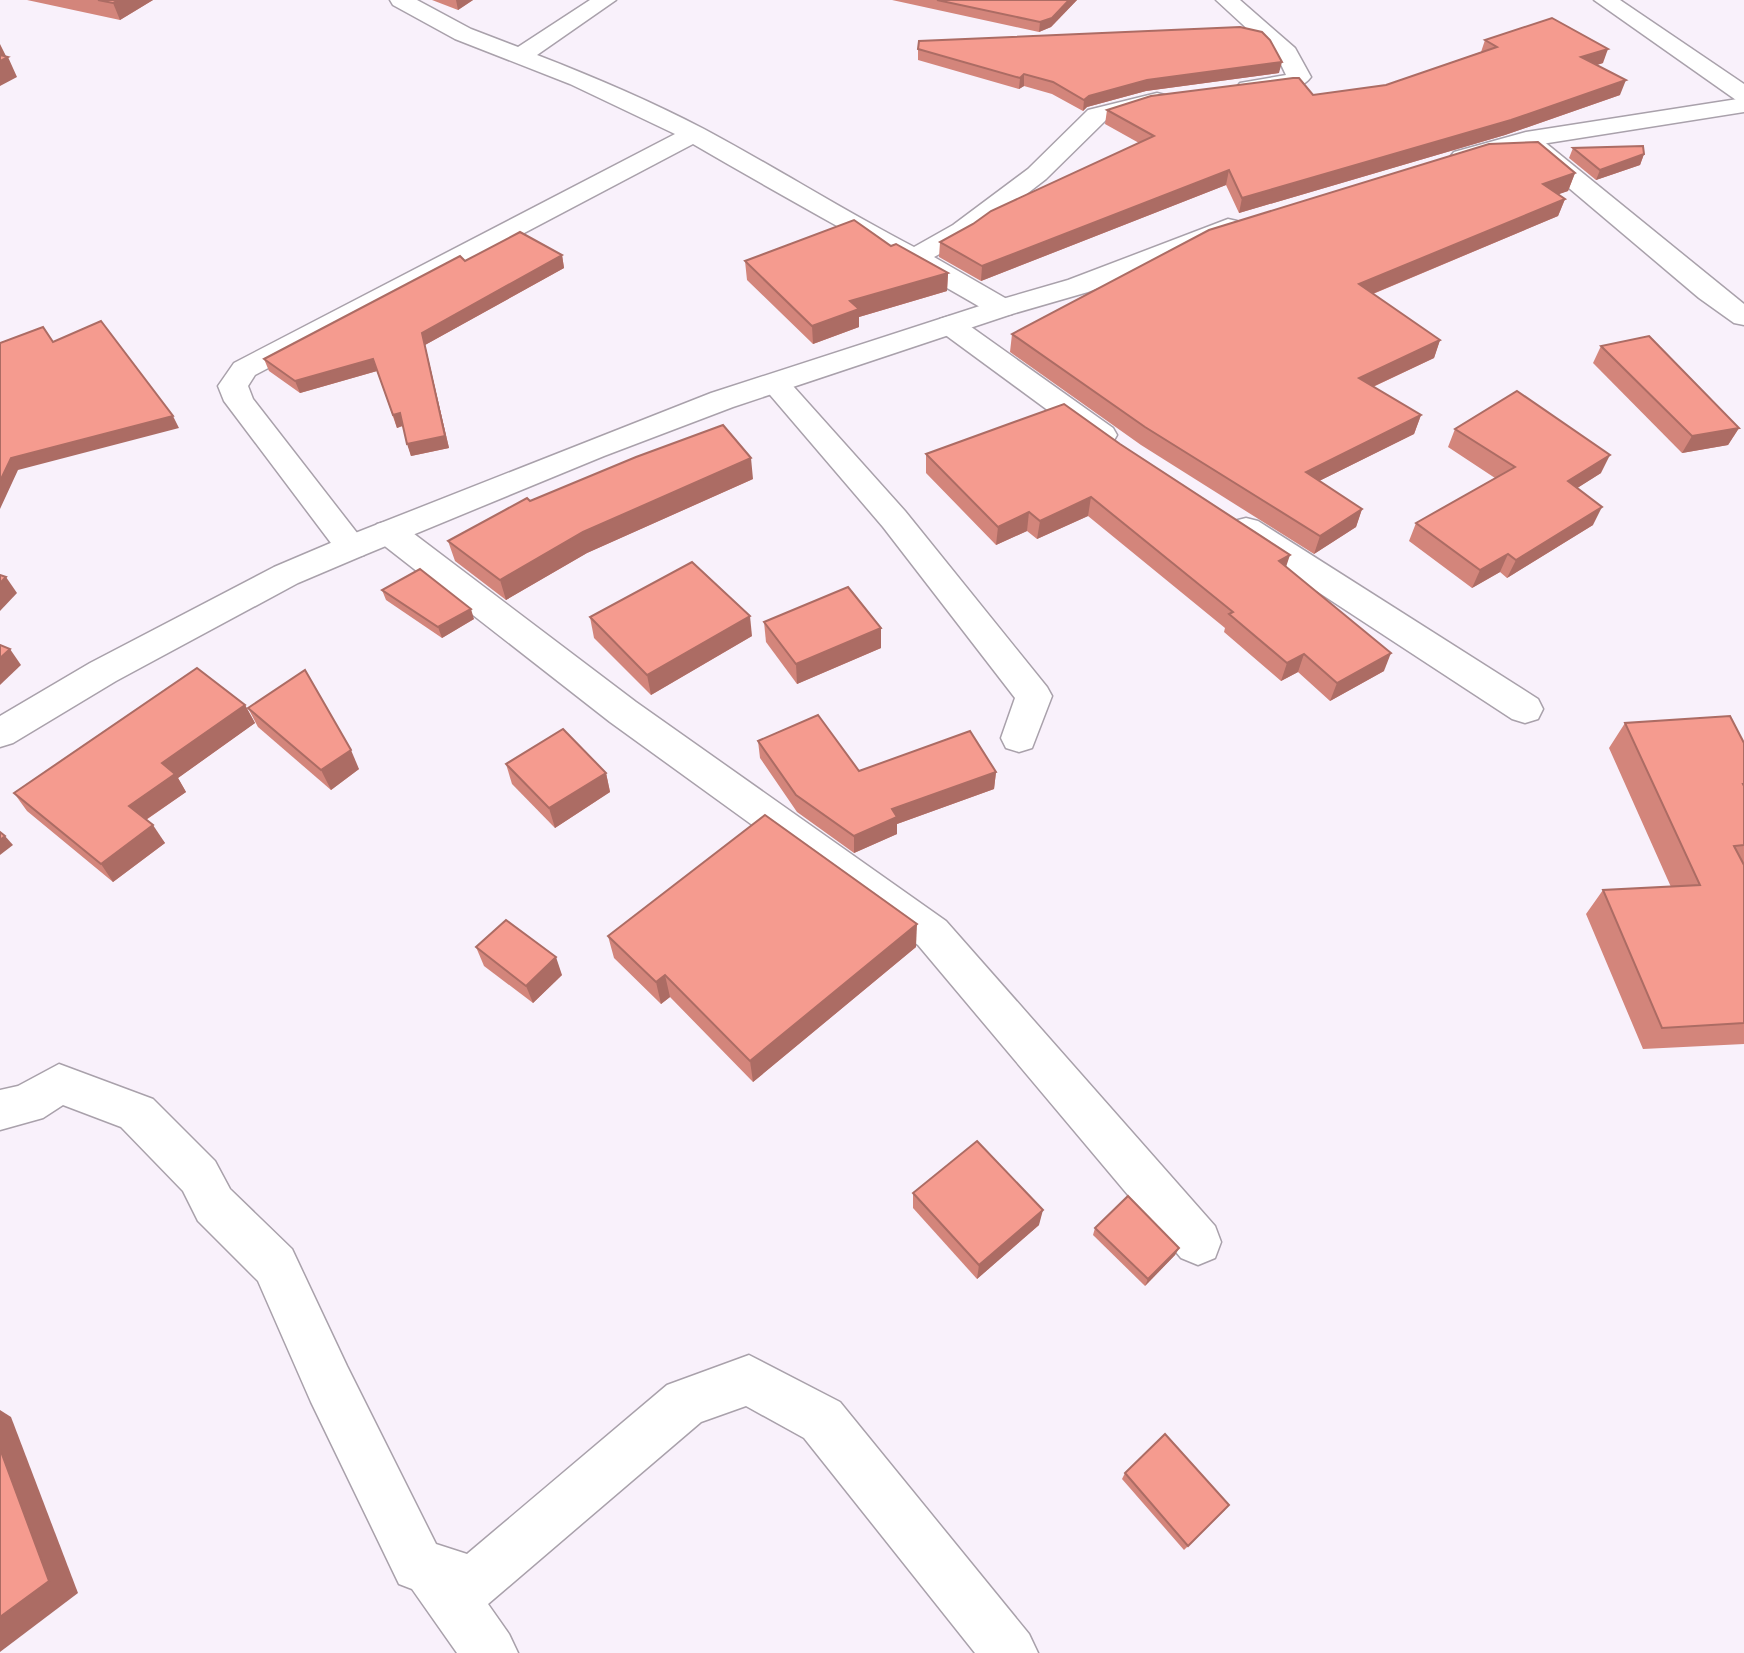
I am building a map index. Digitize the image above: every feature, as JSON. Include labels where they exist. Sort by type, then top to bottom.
[{"type":"street","points":[[401,0],[442,11],[463,34],[578,79],[694,134],[829,213],[914,257],[1002,308]]},
{"type":"street","points":[[519,56],[605,0]]},
{"type":"street","points":[[1224,91],[1289,83],[1299,77],[1287,53],[1227,0]]},
{"type":"street","points":[[1605,0],[1744,94]]},
{"type":"street","points":[[914,257],[962,231],[1037,174],[1097,115],[1146,101],[1185,96]]},
{"type":"street","points":[[1441,163],[1526,139],[1744,105]]},
{"type":"street","points":[[352,547],[239,401],[233,386],[244,369],[694,134]]},
{"type":"street","points":[[1526,139],[1709,292],[1744,317]]},
{"type":"street","points":[[2,730],[286,575],[352,547],[649,427],[950,325],[1078,286],[1217,231],[1253,220]]},
{"type":"street","points":[[950,325],[1129,454]]},
{"type":"street","points":[[775,383],[894,519],[1034,696],[1019,738]]},
{"type":"street","points":[[1217,511],[1525,709]]},
{"type":"street","points":[[389,532],[623,712],[932,933],[1198,1242]]},
{"type":"street","points":[[0,1110],[27,1104],[59,1084],[81,1090],[137,1113],[199,1176],[214,1205],[275,1265],[329,1384],[418,1565],[474,1583],[685,1404],[749,1380],[822,1420],[1010,1653]]},
{"type":"street","points":[[430,1569],[490,1653]]},
{"type":"building","points":[[98,0],[119,0],[113,3]]},
{"type":"building","points":[[937,0],[1069,0],[1052,18],[1040,22]]},
{"type":"building","points":[[1552,18],[1608,49],[1581,57],[1626,80],[1511,120],[1242,198],[1229,170],[982,266],[940,242],[991,211],[1154,136],[1107,110],[1151,96],[1293,78],[1299,78],[1313,95],[1386,85],[1497,47],[1485,40]]},
{"type":"building","points":[[1240,27],[1262,32],[1270,40],[1282,62],[1147,80],[1089,96],[1084,100],[1053,82],[1024,74],[1020,78],[918,49],[919,41]]},
{"type":"building","points":[[1538,142],[1575,173],[1543,184],[1565,199],[1359,284],[1440,340],[1359,378],[1421,415],[1306,472],[1362,509],[1320,536],[1145,427],[1012,334],[1209,230],[1489,144]]},
{"type":"building","points":[[1643,146],[1644,154],[1600,170],[1573,148]]},
{"type":"building","points":[[854,220],[891,246],[896,244],[948,273],[850,301],[859,309],[812,326],[745,261]]},
{"type":"building","points":[[520,232],[562,255],[422,333],[445,436],[407,444],[400,413],[393,415],[373,359],[295,381],[264,359],[460,256],[465,261]]},
{"type":"building","points":[[101,321],[173,416],[11,458],[0,481],[0,343],[43,327],[53,342]]},
{"type":"building","points":[[1649,336],[1739,428],[1692,436],[1601,346]]},
{"type":"building","points":[[1517,391],[1610,455],[1568,481],[1602,507],[1516,560],[1508,554],[1480,570],[1416,523],[1515,467],[1455,429]]},
{"type":"building","points":[[1064,404],[1120,444],[1290,555],[1279,561],[1391,653],[1337,683],[1304,654],[1287,663],[1229,614],[1233,612],[1091,497],[1040,521],[1029,512],[998,527],[926,454]]},
{"type":"building","points":[[723,425],[751,458],[583,532],[500,580],[448,541],[527,498],[530,501],[636,457]]},
{"type":"building","points":[[692,562],[750,616],[647,675],[590,617]]},
{"type":"building","points":[[420,569],[471,609],[438,627],[382,590]]},
{"type":"building","points":[[848,587],[881,628],[796,664],[764,622]]},
{"type":"building","points":[[0,645],[10,649],[0,658]]},
{"type":"building","points":[[197,668],[245,705],[162,763],[175,774],[129,806],[153,825],[101,864],[14,793]]},
{"type":"building","points":[[305,670],[351,750],[321,770],[248,708]]},
{"type":"building","points":[[818,715],[859,771],[970,731],[996,772],[892,809],[897,817],[854,836],[796,795],[758,741]]},
{"type":"building","points":[[1730,716],[1744,743],[1744,845],[1734,846],[1744,865],[1744,1023],[1662,1028],[1603,890],[1700,885],[1625,723]]},
{"type":"building","points":[[563,729],[606,773],[549,808],[506,764]]},
{"type":"building","points":[[765,815],[917,924],[750,1061],[665,975],[656,982],[608,936]]},
{"type":"building","points":[[506,920],[556,957],[526,986],[476,947]]},
{"type":"building","points":[[977,1141],[1043,1210],[979,1265],[913,1193]]},
{"type":"building","points":[[1128,1196],[1179,1248],[1148,1279],[1095,1228]]},
{"type":"building","points":[[1165,1434],[1229,1505],[1188,1546],[1125,1473]]},
{"type":"building","points":[[0,1449],[49,1581],[0,1617]]}]
